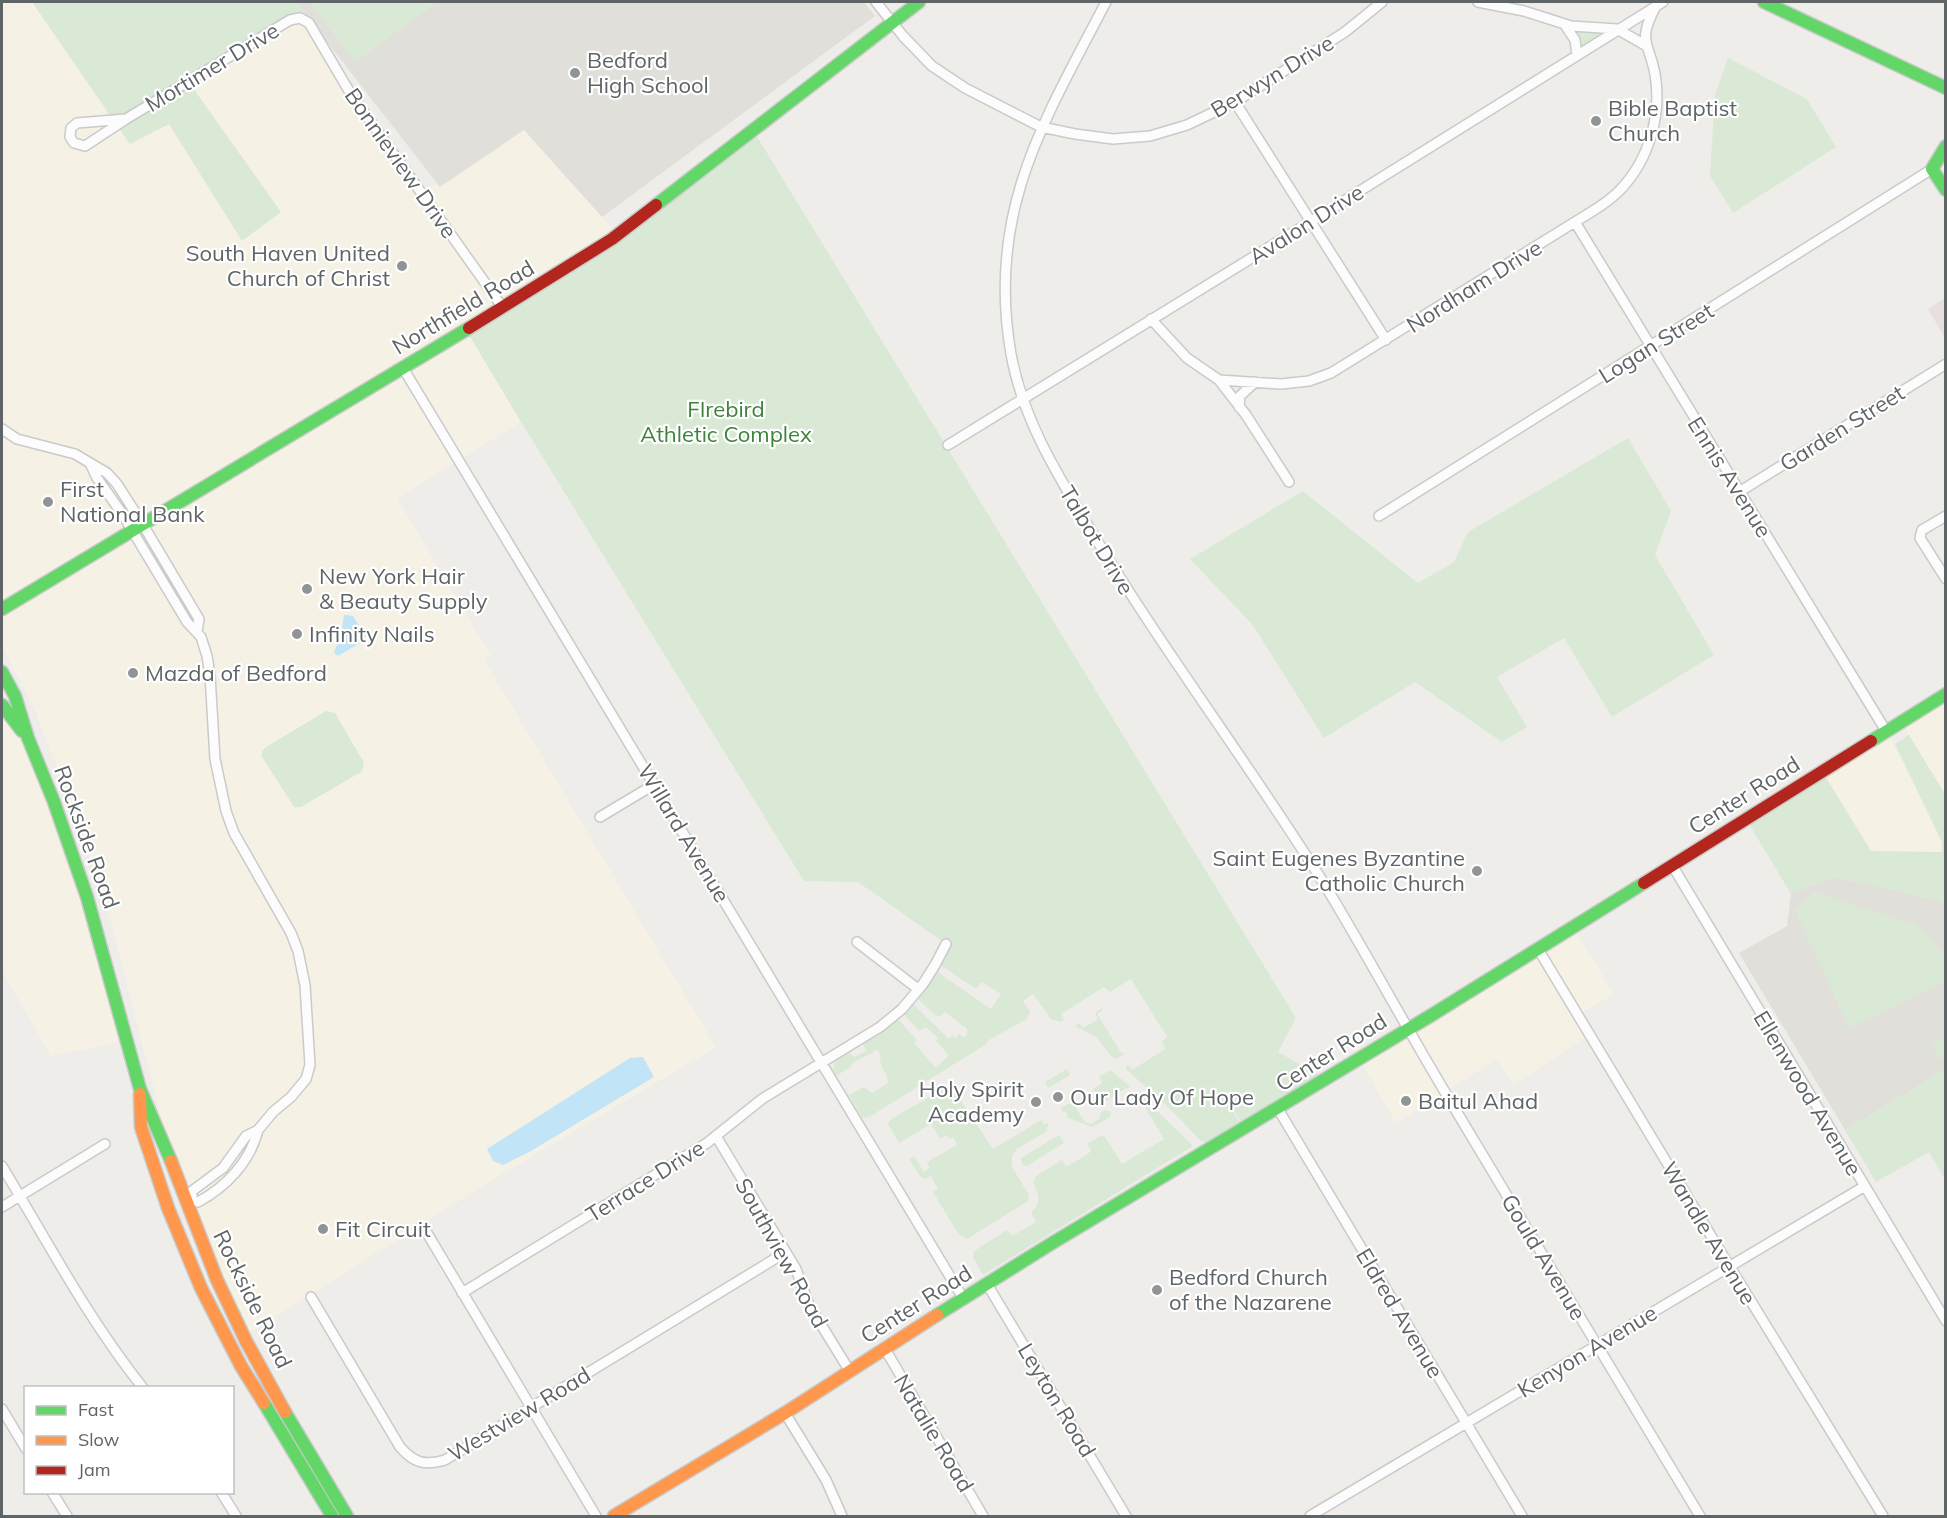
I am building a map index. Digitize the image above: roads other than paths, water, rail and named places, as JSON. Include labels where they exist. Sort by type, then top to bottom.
[{"type":"main road","name":"Northfield Road","points":[[2,609],[503,308],[618,235],[919,2]]},
{"type":"main road","points":[[1764,2],[1946,88]]},
{"type":"main road","points":[[1946,146],[1932,169],[1946,190]]},
{"type":"main road","name":"Rockside Road","points":[[2,672],[15,696],[28,738],[54,802],[87,897],[140,1089],[155,1118],[188,1200],[216,1279],[240,1329],[300,1440],[347,1516]]},
{"type":"main road","name":"Center Road","points":[[614,1516],[785,1413],[963,1298],[1278,1109],[1538,949],[1946,694]]},
{"type":"main road","name":"Rockside Road","points":[[2,705],[28,738]]},
{"type":"main road","name":"Rockside Road","points":[[140,1089],[141,1127],[168,1208],[201,1288],[241,1366],[332,1516]]},
{"type":"street","name":"Berwyn Drive","points":[[876,2],[932,66],[965,88],[1041,127],[1113,139],[1150,136],[1187,125],[1235,102],[1345,32],[1382,2]]},
{"type":"street","name":"Talbot Drive","points":[[1106,2],[1041,127],[1022,177],[1011,223],[1005,264],[1006,304],[1011,352],[1023,399],[1047,457],[1123,584],[1322,881],[1408,1029]]},
{"type":"street","points":[[1478,2],[1524,11],[1578,27],[1617,29],[1645,45]]},
{"type":"street","name":"Avalon Drive","points":[[948,445],[1659,4]]},
{"type":"street","name":"Nordham Drive","points":[[1219,380],[1281,384],[1309,381],[1331,373],[1608,200],[1636,171],[1656,120],[1655,74],[1645,45],[1647,22],[1659,4]]},
{"type":"street","name":"Mortimer Drive","points":[[126,119],[77,123],[71,128],[70,137],[74,142],[85,146],[290,20],[300,18]]},
{"type":"street","name":"Bonnieview Drive","points":[[300,18],[309,23],[349,91],[503,308]]},
{"type":"street","points":[[1564,24],[1572,32],[1577,55]]},
{"type":"street","points":[[1235,102],[1386,340]]},
{"type":"street","name":"Logan Street","points":[[1379,516],[1932,169]]},
{"type":"street","name":"Ennis Avenue","points":[[1575,222],[1886,731]]},
{"type":"street","points":[[1151,319],[1174,346],[1219,380],[1289,482]]},
{"type":"street","name":"Garden Street","points":[[1739,492],[1946,364]]},
{"type":"street","name":"Willard Avenue","points":[[402,368],[963,1298]]},
{"type":"street","points":[[1239,406],[1240,396],[1255,382]]},
{"type":"street","points":[[2,429],[17,439],[75,454],[90,463],[97,478],[137,527],[187,622],[197,631],[205,646],[210,675],[215,759],[226,812],[234,833],[291,933],[298,951],[305,985],[310,1065],[306,1079],[258,1130],[255,1140],[234,1175],[211,1196],[198,1202],[188,1200],[168,1208]]},
{"type":"street","points":[[1946,516],[1922,530],[1920,538],[1946,579]]},
{"type":"street","points":[[600,817],[654,784]]},
{"type":"street","name":"Ellenwood Avenue","points":[[1672,865],[1946,1321]]},
{"type":"street","points":[[858,942],[918,989]]},
{"type":"street","name":"Terrace Drive","points":[[462,1293],[716,1136],[762,1099],[880,1027],[902,1009],[918,989],[946,944]]},
{"type":"street","name":"Wandle Avenue","points":[[1538,949],[1883,1516]]},
{"type":"street","name":"Gould Avenue","points":[[1408,1029],[1700,1516]]},
{"type":"street","name":"Eldred Avenue","points":[[1278,1109],[1522,1516]]},
{"type":"street","points":[[188,1200],[192,1191],[223,1168],[246,1136],[258,1130]]},
{"type":"street","name":"Southview Road","points":[[716,1136],[796,1269],[809,1305],[849,1370]]},
{"type":"street","points":[[2,1207],[105,1144]]},
{"type":"street","points":[[2,1166],[83,1304],[118,1357],[141,1386]]},
{"type":"street","name":"Kenyon Avenue","points":[[1310,1516],[1864,1186]]},
{"type":"street","points":[[424,1228],[596,1516]]},
{"type":"street","name":"Westview Road","points":[[311,1297],[400,1447],[410,1457],[421,1463],[433,1464],[445,1460],[532,1408],[786,1252]]},
{"type":"street","name":"Leyton Road","points":[[987,1284],[1126,1516]]},
{"type":"street","name":"Natalie Road","points":[[885,1349],[983,1516]]},
{"type":"street","points":[[2,1409],[24,1446]]},
{"type":"street","points":[[785,1413],[826,1480],[842,1516]]},
{"type":"street","points":[[53,1494],[67,1516]]},
{"type":"street","points":[[222,1494],[236,1516]]},
{"type":"water","points":[[344,615],[353,616],[366,637],[362,642],[338,656],[334,653]]},
{"type":"water","points":[[643,1057],[654,1077],[531,1151],[503,1165],[493,1161],[487,1149],[630,1058]]},
{"type":"place","name":"Bedford High School","points":[[575,73]]},
{"type":"place","name":"Bible Baptist Church","points":[[1596,121]]},
{"type":"place","name":"South Haven United Church of Christ","points":[[402,266]]},
{"type":"place","name":"First National Bank","points":[[48,502]]},
{"type":"place","name":"New York Hair & Beauty Supply","points":[[307,589]]},
{"type":"place","name":"Infinity Nails","points":[[297,634]]},
{"type":"place","name":"Mazda of Bedford","points":[[133,673]]},
{"type":"place","name":"Saint Eugenes Byzantine Catholic Church","points":[[1477,871]]},
{"type":"place","name":"Our Lady Of Hope","points":[[1058,1097]]},
{"type":"place","name":"Baitul Ahad","points":[[1406,1101]]},
{"type":"place","name":"Holy Spirit Academy","points":[[1036,1102]]},
{"type":"place","name":"Fit Circuit","points":[[323,1229]]},
{"type":"place","name":"Bedford Church of the Nazarene","points":[[1157,1290]]},
{"type":"park label","name":"FIrebird Athletic Complex","points":[[726,422]]}]
